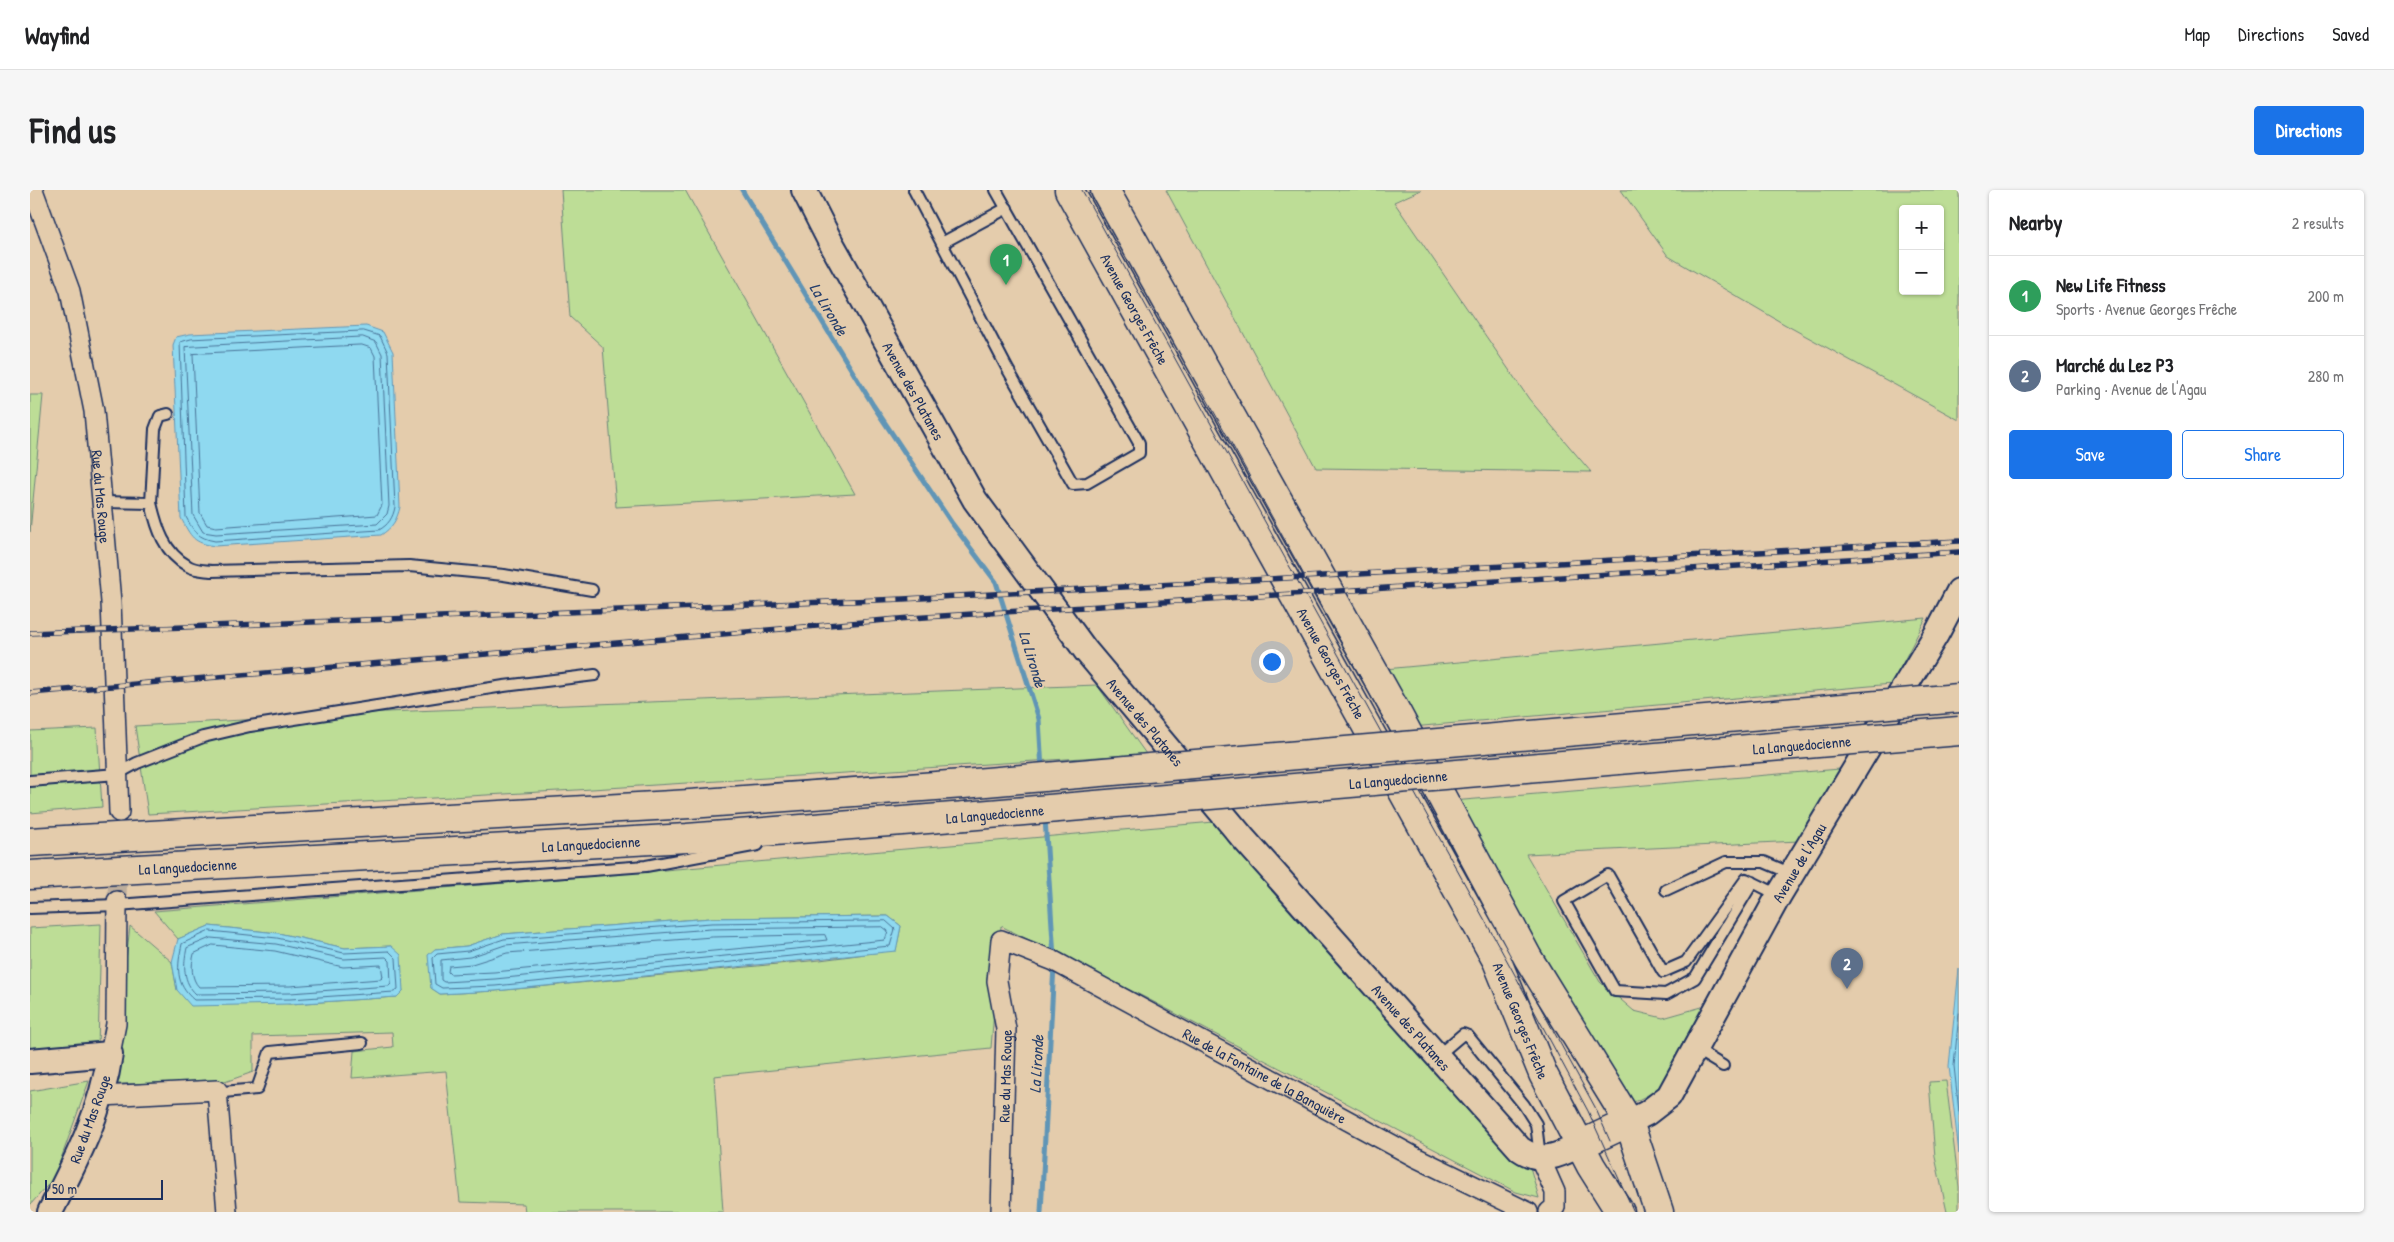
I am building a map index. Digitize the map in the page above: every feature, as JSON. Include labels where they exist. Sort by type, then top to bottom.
[{"type":"main road","name":"Avenue Georges Frêche","points":[[1069,190],[1497,961],[1543,1074],[1580,1145],[1620,1212]]},
{"type":"main road","name":"Avenue Georges Frêche","points":[[1105,190],[1398,715],[1528,958],[1629,1122],[1659,1212]]},
{"type":"main road","points":[[30,842],[681,805],[962,784],[1959,698]]},
{"type":"main road","name":"La Languedocienne","points":[[30,875],[862,826],[1959,731]]},
{"type":"main road","points":[[1580,1145],[1629,1122]]},
{"type":"street","name":"Rue du Mas Rouge","points":[[33,190],[70,291],[94,411],[111,602],[118,812]]},
{"type":"street","name":"Avenue des Platanes","points":[[804,190],[829,239],[975,500],[1080,643],[1243,838],[1436,1057],[1520,1149],[1529,1156],[1540,1158]]},
{"type":"street","name":"Avenue de l'Agau","points":[[1629,1122],[1647,1113],[1669,1096],[1779,895],[1937,633],[1959,591]]},
{"type":"street","name":"Rue du Mas Rouge","points":[[50,1212],[83,1148],[102,1096],[116,1024],[117,903]]},
{"type":"street","name":"Rue du Mas Rouge","points":[[1001,940],[997,981],[1006,1029],[1001,1212]]},
{"type":"street","name":"Rue de la Fontaine de la Banquière","points":[[1001,940],[1054,961],[1415,1157],[1528,1212]]},
{"type":"street","points":[[30,1061],[110,1054]]},
{"type":"street","points":[[102,1096],[217,1090],[227,1212]]},
{"type":"street","points":[[1540,1158],[1548,1159],[1580,1145]]},
{"type":"street","points":[[1540,1158],[1555,1192],[1554,1207],[1549,1212]]},
{"type":"lane","points":[[914,190],[1007,368],[1073,484],[1087,483],[1140,453],[1140,443],[996,190]]},
{"type":"lane","points":[[942,243],[1007,208]]},
{"type":"lane","points":[[168,414],[160,416],[155,429],[150,503],[159,534],[173,555],[189,567],[211,571],[409,566],[504,575],[592,590]]},
{"type":"lane","points":[[103,502],[150,503]]},
{"type":"lane","points":[[30,781],[117,774],[137,763],[203,737],[250,726],[504,686],[595,675]]},
{"type":"lane","points":[[30,908],[646,866],[862,826]]},
{"type":"lane","points":[[1666,890],[1726,862],[1764,862],[1792,874]]},
{"type":"lane","points":[[1753,882],[1695,978],[1666,994],[1615,991],[1564,901],[1608,875],[1663,972],[1686,962],[1746,879],[1753,882],[1779,895]]},
{"type":"lane","points":[[1436,1057],[1463,1034],[1468,1036],[1524,1105],[1536,1124],[1540,1158]]},
{"type":"lane","points":[[217,1090],[223,1092],[257,1089],[270,1052],[362,1043]]},
{"type":"lane","points":[[1695,1049],[1723,1066]]},
{"type":"green space","points":[[561,190],[685,190],[855,494],[616,507],[603,347],[570,317]]},
{"type":"green space","points":[[1166,190],[1421,190],[1394,202],[1529,399],[1591,472],[1316,468]]},
{"type":"green space","points":[[1621,190],[1959,190],[1959,420],[1784,324],[1668,256]]},
{"type":"green space","points":[[30,395],[43,395],[30,532]]},
{"type":"green space","points":[[1926,618],[1892,684],[1412,727],[1385,669]]},
{"type":"green space","points":[[1097,685],[1146,754],[576,790],[148,814],[135,726],[386,712]]},
{"type":"green space","points":[[97,728],[102,807],[30,813],[30,731]]},
{"type":"green space","points":[[1840,769],[1799,841],[1526,854],[1600,982],[1634,1011],[1663,1018],[1709,1005],[1662,1088],[1626,1106],[1452,801]]},
{"type":"green space","points":[[1214,822],[1530,1167],[1539,1198],[1516,1192],[1146,998],[1001,926],[991,1048],[714,1076],[723,1212],[525,1212],[524,1204],[460,1202],[446,1071],[352,1078],[354,1051],[393,1047],[392,1032],[253,1036],[253,1072],[222,1083],[112,1084],[130,926],[172,962],[177,990],[290,1004],[397,997],[403,991],[391,946],[345,948],[278,933],[209,926],[178,939],[154,911],[619,874]],"holes":[[[888,916],[901,926],[896,950],[820,960],[495,991],[440,994],[431,988],[435,949],[467,946],[503,934],[711,918]]]},
{"type":"green space","points":[[101,924],[98,1049],[30,1054],[30,928]]},
{"type":"green space","points":[[89,1081],[54,1178],[30,1205],[30,1091]]},
{"type":"green space","points":[[1946,1081],[1959,1187],[1959,1212],[1947,1212],[1935,1157],[1929,1082]]},
{"type":"water","points":[[366,326],[383,332],[393,352],[400,507],[396,520],[381,535],[215,546],[197,541],[187,530],[181,518],[173,345],[176,337],[190,334]]},
{"type":"water","points":[[888,916],[901,926],[896,951],[495,991],[440,994],[431,988],[428,955],[435,949],[467,946],[503,934],[711,918]]},
{"type":"water","points":[[209,926],[278,933],[345,948],[391,946],[401,955],[403,991],[397,997],[290,1004],[191,1006],[177,990],[172,962],[178,939]]},
{"type":"water","points":[[1959,969],[1959,1154],[1949,1066]]},
{"type":"waterway","name":"La Lironde","points":[[742,190],[873,405],[951,522],[996,582],[1039,719],[1042,770]]},
{"type":"waterway","name":"La Lironde","points":[[1045,818],[1054,957]]},
{"type":"waterway","name":"La Lironde","points":[[1041,1212],[1054,965]]},
{"type":"tunnel","points":[[117,901],[119,812]]},
{"type":"tram line","points":[[1082,190],[1515,975],[1588,1111],[1634,1212]]},
{"type":"tram line","points":[[1203,392],[1410,767]]},
{"type":"tram line","points":[[1536,999],[1595,1107],[1610,1141]]},
{"type":"railway","points":[[30,633],[903,599],[1959,541]]},
{"type":"railway","points":[[30,693],[910,618],[1959,552]]},
{"type":"place","name":"New Life Fitness","points":[[1006,285]]},
{"type":"place","name":"Marché du Lez P3","points":[[1847,989]]}]
